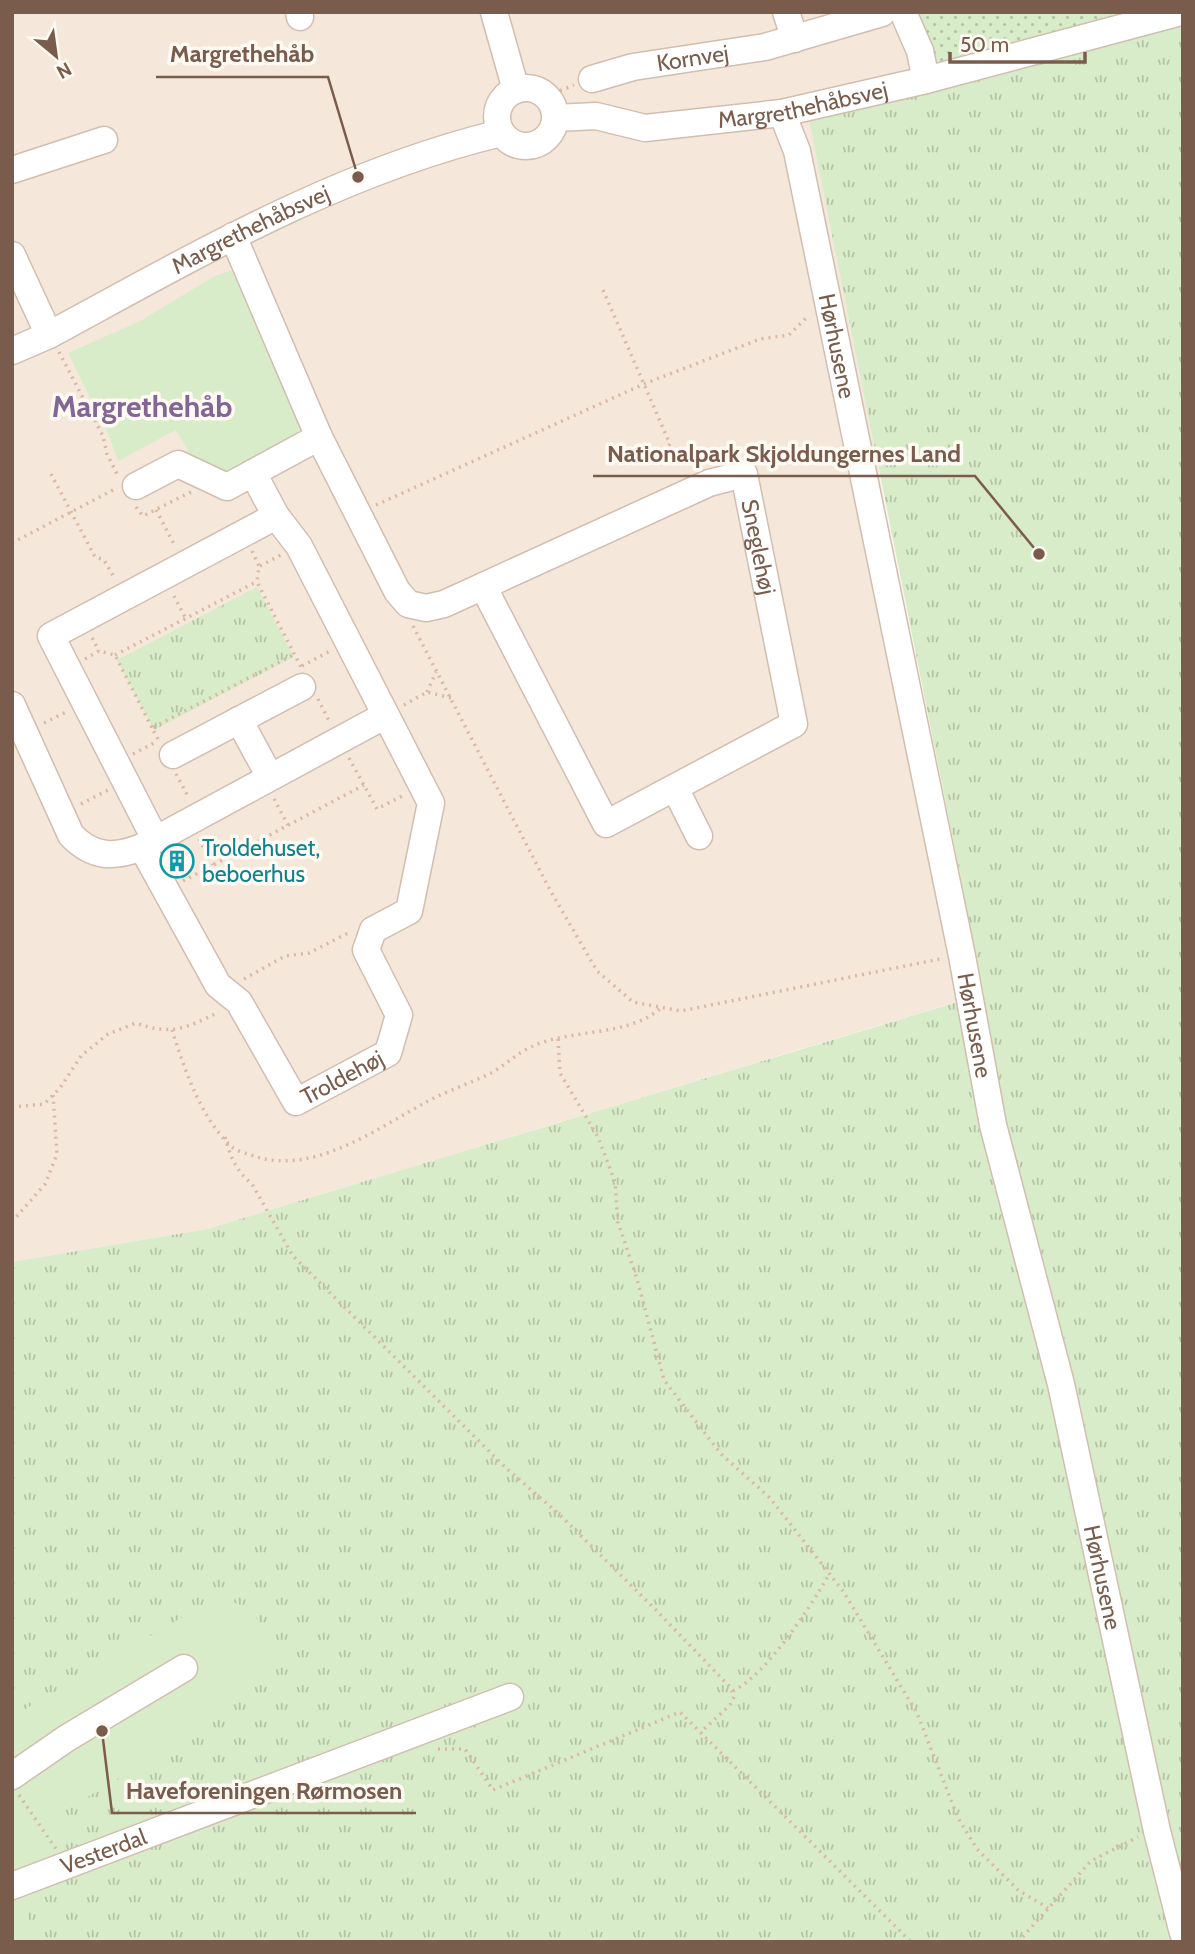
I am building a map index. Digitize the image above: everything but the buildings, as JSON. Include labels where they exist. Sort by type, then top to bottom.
[{"type":"street","points":[[494,12],[516,90]]},
{"type":"street","points":[[786,12],[795,39]]},
{"type":"street","name":"Margrethehåbsvej","points":[[551,107],[645,128],[782,113],[926,80],[1181,12]]},
{"type":"street","points":[[893,13],[920,51],[926,80]]},
{"type":"street","name":"Kornvej","points":[[592,79],[633,67],[765,47],[893,13]]},
{"type":"street","points":[[532,89],[551,107],[548,138],[528,147],[518,146],[501,133],[498,108],[508,94],[516,90],[532,89]]},
{"type":"street","name":"Hørhusene","points":[[782,113],[797,151],[962,956],[993,1125],[1062,1384],[1157,1831],[1183,1933]]},
{"type":"street","name":"Margrethehåbsvej","points":[[12,351],[49,335],[310,197],[385,167],[501,133]]},
{"type":"street","points":[[12,170],[104,140]]},
{"type":"street","points":[[233,236],[319,438],[397,590],[408,604]]},
{"type":"street","points":[[12,255],[49,335]]},
{"type":"street","points":[[134,494],[178,464],[227,487],[319,438]]},
{"type":"street","points":[[253,473],[276,516],[299,546],[431,803],[409,911],[373,930]]},
{"type":"street","name":"Sneglehøj","points":[[408,604],[426,608],[444,604],[483,586],[709,483],[744,474],[794,724],[607,824],[483,586]]},
{"type":"street","name":"Troldehøj","points":[[276,516],[51,636],[121,772],[166,890],[218,985],[232,996],[296,1102],[388,1053],[399,1015],[366,950],[373,930]]},
{"type":"street","points":[[166,747],[239,720],[306,680]]},
{"type":"street","points":[[12,705],[71,835],[83,848],[100,855],[120,855],[149,843],[384,716]]},
{"type":"street","points":[[239,720],[268,780]]},
{"type":"street","points":[[675,788],[699,836]]},
{"type":"street","points":[[12,1776],[66,1738],[184,1668]]},
{"type":"street","name":"Vesterdal","points":[[12,1886],[510,1697]]},
{"type":"path","points":[[551,107],[592,79]]},
{"type":"path","points":[[603,290],[670,444],[664,453]]},
{"type":"path","points":[[358,513],[644,384],[760,339],[789,335],[826,298]]},
{"type":"path","points":[[12,543],[122,484],[107,454],[103,436],[49,335]]},
{"type":"path","points":[[55,400],[61,396]]},
{"type":"path","points":[[51,474],[95,557],[104,560],[125,596]]},
{"type":"path","points":[[134,494],[143,516],[188,494]]},
{"type":"path","points":[[156,510],[186,619]]},
{"type":"path","points":[[243,534],[259,566],[257,582],[306,680],[377,809],[422,785]]},
{"type":"path","points":[[99,651],[115,655],[257,582]]},
{"type":"path","points":[[408,604],[414,628],[550,890],[597,971],[633,1002],[681,1011],[962,956]]},
{"type":"path","points":[[306,680],[347,642]]},
{"type":"path","points":[[115,655],[152,727]]},
{"type":"path","points":[[384,716],[427,692],[437,671]]},
{"type":"path","points":[[427,692],[451,698]]},
{"type":"path","points":[[24,734],[85,702]]},
{"type":"path","points":[[61,815],[121,772],[166,747]]},
{"type":"path","points":[[268,780],[288,825]]},
{"type":"path","points":[[166,890],[364,785]]},
{"type":"path","points":[[190,821],[213,865]]},
{"type":"path","points":[[12,1107],[44,1104],[81,1056],[108,1034],[136,1023],[161,1032],[189,1027],[285,956],[309,953],[365,924],[373,930]]},
{"type":"path","points":[[172,1030],[181,1059],[210,1118],[233,1148],[263,1159],[285,1160],[336,1150],[436,1097],[493,1072],[526,1050],[558,1039],[626,1024],[654,1015],[663,1007]]},
{"type":"path","points":[[558,1039],[559,1073],[598,1138],[615,1182],[618,1222],[637,1279],[664,1380],[721,1454],[786,1517],[828,1576],[843,1591],[899,1679],[917,1713],[958,1818],[978,1849],[1018,1890],[1048,1908]]},
{"type":"path","points":[[12,1222],[45,1184],[57,1154],[53,1095]]},
{"type":"path","points":[[225,1137],[230,1157],[243,1177],[252,1184],[293,1256],[505,1467],[560,1515],[654,1608],[732,1691],[734,1697],[730,1705],[701,1732]]},
{"type":"path","points":[[732,1691],[747,1684],[765,1666],[813,1602],[828,1576]]},
{"type":"path","points":[[428,1749],[465,1749],[493,1790],[680,1712],[911,1942]]},
{"type":"path","points":[[12,1789],[37,1818],[65,1865]]},
{"type":"path","points":[[1018,1942],[1091,1861],[1130,1840],[1157,1831]]},
{"type":"shaded area","points":[[12,12],[921,12],[942,104],[823,136],[966,999],[207,1229],[12,1262]]},
{"type":"green space","points":[[917,12],[1135,12],[934,69]]},
{"type":"green space","points":[[1183,12],[1183,1942],[12,1942],[12,1262],[207,1229],[984,994],[808,115]]},
{"type":"green space","points":[[231,270],[241,287],[300,427],[296,436],[219,476],[194,461],[176,430],[118,461],[109,436],[68,353],[142,320],[213,277]]},
{"type":"green space","points":[[257,587],[294,657],[154,730],[117,660]]},
{"type":"green space","points":[[233,1602],[252,1610],[279,1658],[176,1744],[54,1817],[69,1856],[12,1878],[12,1717],[196,1609]]},
{"type":"green space","points":[[24,1906],[36,1942],[12,1942],[12,1910]]},
{"type":"place","name":"Margrethehåb","points":[[358,177]]},
{"type":"place","name":"Nationalpark Skjoldungernes Land","points":[[1039,554]]},
{"type":"place","name":"Troldehuset, beboerhus","points":[[177,861]]},
{"type":"place","name":"Haveforeningen Rørmosen","points":[[102,1731]]},
{"type":"district","name":"Margrethehåb","points":[[142,407]]}]
